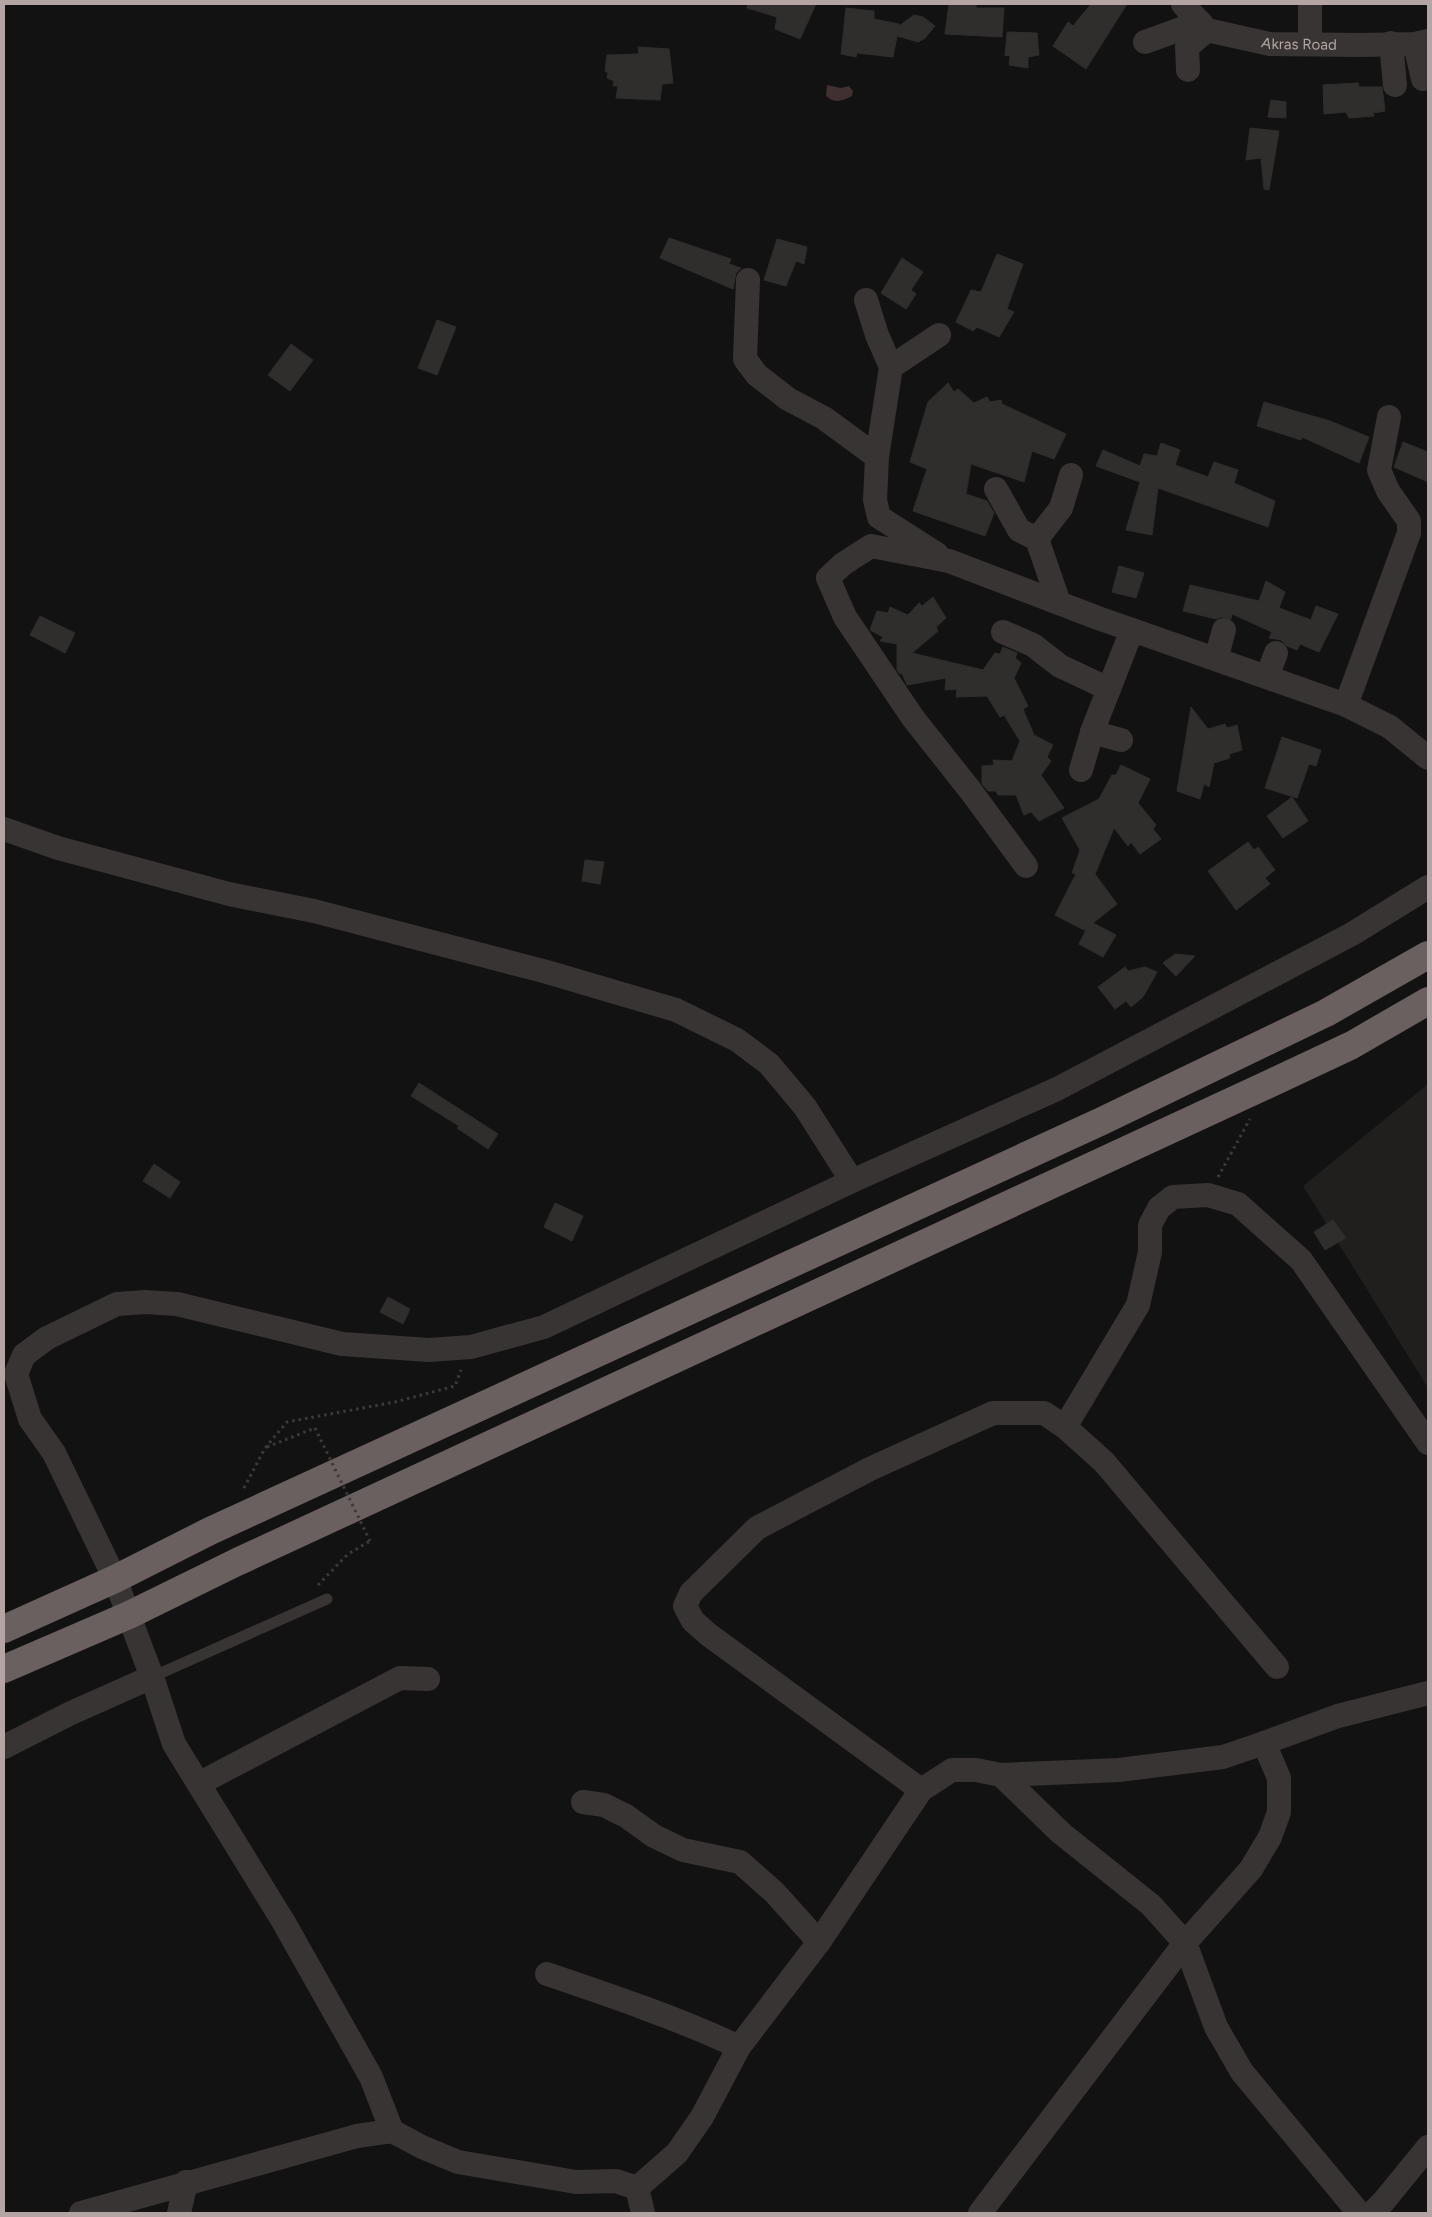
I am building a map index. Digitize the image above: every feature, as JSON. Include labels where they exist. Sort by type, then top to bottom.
[{"type":"highway","points":[[4,1629],[115,1579],[218,1528],[1102,1121],[1326,1013],[1428,955]]},
{"type":"highway","points":[[4,1669],[129,1615],[237,1562],[1286,1076],[1352,1045],[1428,1001]]},
{"type":"street","points":[[1183,4],[1204,26]]},
{"type":"street","points":[[1310,4],[1310,44]]},
{"type":"street","points":[[1145,42],[1204,26]]},
{"type":"street","points":[[1188,70],[1187,47],[1204,26]]},
{"type":"street","name":"Akras Road","points":[[1204,26],[1270,44],[1422,42]]},
{"type":"street","points":[[1422,42],[1423,79]]},
{"type":"street","points":[[1391,43],[1395,85]]},
{"type":"street","points":[[748,280],[745,359],[757,375],[788,399],[824,418],[876,457]]},
{"type":"street","points":[[866,300],[877,335],[891,368],[876,457],[875,500],[879,517],[949,561]]},
{"type":"street","points":[[891,368],[938,335]]},
{"type":"street","points":[[1346,705],[1410,533],[1409,521],[1388,491],[1380,470],[1389,417]]},
{"type":"street","points":[[1037,539],[1061,508],[1071,476]]},
{"type":"street","points":[[996,489],[1018,530],[1037,539],[1059,603]]},
{"type":"street","points":[[1026,866],[913,718],[845,617],[828,578],[843,564],[871,546],[949,561],[1132,630],[1346,705],[1390,727],[1428,758]]},
{"type":"street","points":[[1081,770],[1092,732],[1132,630]]},
{"type":"street","points":[[1216,660],[1224,630]]},
{"type":"street","points":[[1003,632],[1033,645],[1060,666],[1109,688]]},
{"type":"street","points":[[1267,677],[1276,653]]},
{"type":"street","points":[[1092,732],[1121,740]]},
{"type":"street","points":[[4,829],[58,848],[219,892],[323,913],[547,972],[676,1010],[738,1040],[769,1064],[804,1107],[852,1181]]},
{"type":"street","points":[[392,2131],[371,2077],[283,1921],[200,1783],[174,1744],[152,1677],[115,1579],[54,1453],[12,1395],[16,1374],[24,1355],[47,1338],[117,1304],[145,1302],[177,1304],[342,1344],[429,1350],[471,1347],[544,1327],[852,1181],[1058,1089],[1352,934],[1428,887]]},
{"type":"street","points":[[1065,1427],[1138,1305],[1150,1252],[1150,1225],[1159,1208],[1173,1197],[1208,1195],[1238,1204],[1301,1260],[1384,1377],[1428,1444]]},
{"type":"street","points":[[921,1790],[709,1635],[693,1621],[686,1606],[691,1593],[757,1528],[870,1469],[993,1413],[1044,1413],[1065,1427],[1104,1462],[1277,1667]]},
{"type":"street","points":[[4,1747],[71,1713],[152,1677]]},
{"type":"street","points":[[200,1783],[400,1678],[428,1679]]},
{"type":"street","points":[[637,2188],[677,2153],[702,2117],[739,2048],[819,1942],[921,1790],[952,1770],[976,1770],[1001,1775],[1119,1770],[1223,1757],[1338,1716],[1428,1694]]},
{"type":"street","points":[[980,2213],[1185,1943],[1251,1870],[1270,1837],[1279,1812],[1279,1778],[1264,1743]]},
{"type":"street","points":[[1001,1775],[1061,1833],[1152,1906],[1185,1943],[1216,2027],[1242,2072],[1359,2213]]},
{"type":"street","points":[[583,1802],[604,1806],[626,1816],[654,1836],[683,1850],[740,1862],[774,1892],[819,1942]]},
{"type":"street","points":[[547,1974],[698,2028],[739,2048]]},
{"type":"street","points":[[81,2213],[186,2182],[357,2136],[392,2131],[422,2147],[458,2162],[576,2182],[616,2181],[637,2188]]},
{"type":"street","points":[[1383,2209],[1428,2147]]},
{"type":"street","points":[[179,2213],[186,2182]]},
{"type":"street","points":[[637,2188],[643,2213]]},
{"type":"lane","points":[[152,1677],[327,1599]]},
{"type":"path","points":[[1208,1195],[1250,1118]]},
{"type":"path","points":[[243,1490],[265,1448],[287,1422],[395,1402],[455,1386],[471,1347]]},
{"type":"path","points":[[265,1448],[315,1428],[370,1541],[348,1554]]},
{"type":"shaded area","points":[[827,85],[841,88],[849,86],[853,91],[852,96],[842,100],[832,100],[826,96]]},
{"type":"shaded area","points":[[1428,1084],[1428,1388],[1303,1186]]},
{"type":"building","points":[[748,4],[816,4],[800,39],[775,29],[777,17],[747,8]]},
{"type":"building","points":[[949,4],[976,5],[976,8],[1004,8],[1002,37],[945,34]]},
{"type":"building","points":[[1091,4],[1127,4],[1086,69],[1053,46],[1068,22],[1073,26]]},
{"type":"building","points":[[846,8],[874,11],[874,19],[899,24],[899,26],[914,15],[923,17],[935,26],[925,38],[918,42],[897,36],[893,57],[857,53],[856,57],[841,54]]},
{"type":"building","points":[[1007,32],[1037,33],[1039,55],[1028,57],[1028,68],[1009,65],[1010,55],[1005,56]]},
{"type":"building","points":[[638,47],[669,49],[673,83],[662,84],[660,100],[616,98],[618,86],[613,86],[614,81],[607,78],[608,73],[605,71],[607,55],[639,54]]},
{"type":"building","points":[[1358,83],[1359,87],[1382,87],[1385,111],[1373,113],[1374,116],[1349,118],[1346,112],[1324,114],[1323,85]]},
{"type":"building","points":[[1271,100],[1286,102],[1286,118],[1268,117]]},
{"type":"building","points":[[1250,128],[1279,131],[1269,190],[1264,189],[1261,158],[1246,160]]},
{"type":"building","points":[[669,238],[731,259],[729,264],[741,268],[736,273],[733,289],[660,258]]},
{"type":"building","points":[[777,239],[807,247],[804,264],[796,261],[786,286],[764,280]]},
{"type":"building","points":[[997,254],[1023,264],[1007,309],[1014,312],[999,337],[977,327],[973,331],[956,322],[971,290],[981,292]]},
{"type":"building","points":[[902,258],[923,272],[911,290],[916,294],[906,309],[881,293]]},
{"type":"building","points":[[437,320],[456,327],[437,375],[418,368]]},
{"type":"building","points":[[291,344],[313,360],[290,391],[268,375]]},
{"type":"building","points":[[948,383],[954,392],[958,389],[974,403],[987,397],[990,402],[1001,400],[1002,404],[1066,434],[1054,459],[1032,451],[1024,482],[971,464],[966,494],[987,501],[994,513],[985,536],[913,511],[927,469],[910,462],[928,402]]},
{"type":"building","points":[[1264,402],[1330,421],[1369,437],[1359,463],[1302,437],[1301,440],[1257,426]]},
{"type":"building","points":[[1403,442],[1428,452],[1428,482],[1394,467]]},
{"type":"building","points":[[1161,443],[1180,450],[1175,465],[1208,477],[1214,462],[1238,470],[1234,483],[1275,501],[1268,527],[1158,488],[1152,535],[1126,530],[1140,482],[1096,466],[1103,450],[1140,466],[1144,454],[1157,456]]},
{"type":"building","points":[[1119,566],[1144,573],[1136,598],[1112,592]]},
{"type":"building","points":[[1266,581],[1285,592],[1279,608],[1311,620],[1316,606],[1338,614],[1319,652],[1300,644],[1297,650],[1287,646],[1281,640],[1269,638],[1272,632],[1232,614],[1231,619],[1221,617],[1216,619],[1183,611],[1190,585],[1259,601]]},
{"type":"building","points":[[933,597],[946,618],[936,627],[938,631],[912,653],[983,670],[995,653],[1000,654],[1003,647],[1017,653],[1015,658],[1021,663],[1014,678],[1028,706],[1023,709],[1034,735],[1053,745],[1047,757],[1051,761],[1041,775],[1064,808],[1039,821],[1031,812],[1024,815],[1016,795],[998,795],[996,791],[988,791],[982,784],[982,766],[994,765],[993,760],[1012,761],[1020,741],[1004,715],[1000,717],[987,696],[956,697],[957,689],[945,690],[946,678],[907,685],[902,673],[900,674],[897,670],[897,644],[880,641],[883,637],[870,630],[877,611],[888,613],[890,607],[908,615],[919,603],[922,606]]},
{"type":"building","points":[[40,616],[75,633],[65,653],[30,635]]},
{"type":"building","points":[[1191,707],[1208,729],[1225,724],[1227,728],[1237,725],[1242,750],[1229,754],[1230,758],[1214,763],[1209,787],[1204,784],[1200,799],[1177,791]]},
{"type":"building","points":[[1282,737],[1321,750],[1316,766],[1309,764],[1297,798],[1265,788]]},
{"type":"building","points":[[1121,765],[1150,779],[1138,803],[1156,825],[1153,829],[1161,839],[1140,854],[1131,842],[1128,846],[1114,828],[1095,874],[1117,904],[1093,923],[1116,935],[1103,957],[1079,944],[1087,928],[1084,930],[1055,915],[1076,874],[1072,873],[1080,850],[1062,818],[1099,799],[1112,775],[1116,775]]},
{"type":"building","points":[[1292,797],[1308,821],[1283,838],[1267,816]]},
{"type":"building","points":[[1248,842],[1254,850],[1258,847],[1275,870],[1265,878],[1270,884],[1236,910],[1208,871]]},
{"type":"building","points":[[585,860],[604,862],[600,884],[582,881]]},
{"type":"building","points":[[1175,954],[1195,956],[1176,976],[1163,963]]},
{"type":"building","points":[[1125,967],[1128,971],[1145,967],[1157,972],[1143,997],[1131,1007],[1126,1001],[1115,1009],[1098,987]]},
{"type":"building","points":[[419,1083],[498,1134],[488,1149],[457,1128],[459,1126],[411,1096]]},
{"type":"building","points":[[154,1164],[180,1182],[170,1198],[143,1181]]},
{"type":"building","points":[[555,1203],[583,1216],[572,1241],[544,1227]]},
{"type":"building","points":[[1333,1220],[1346,1238],[1325,1250],[1314,1232]]},
{"type":"building","points":[[388,1297],[410,1309],[403,1324],[380,1312]]}]
